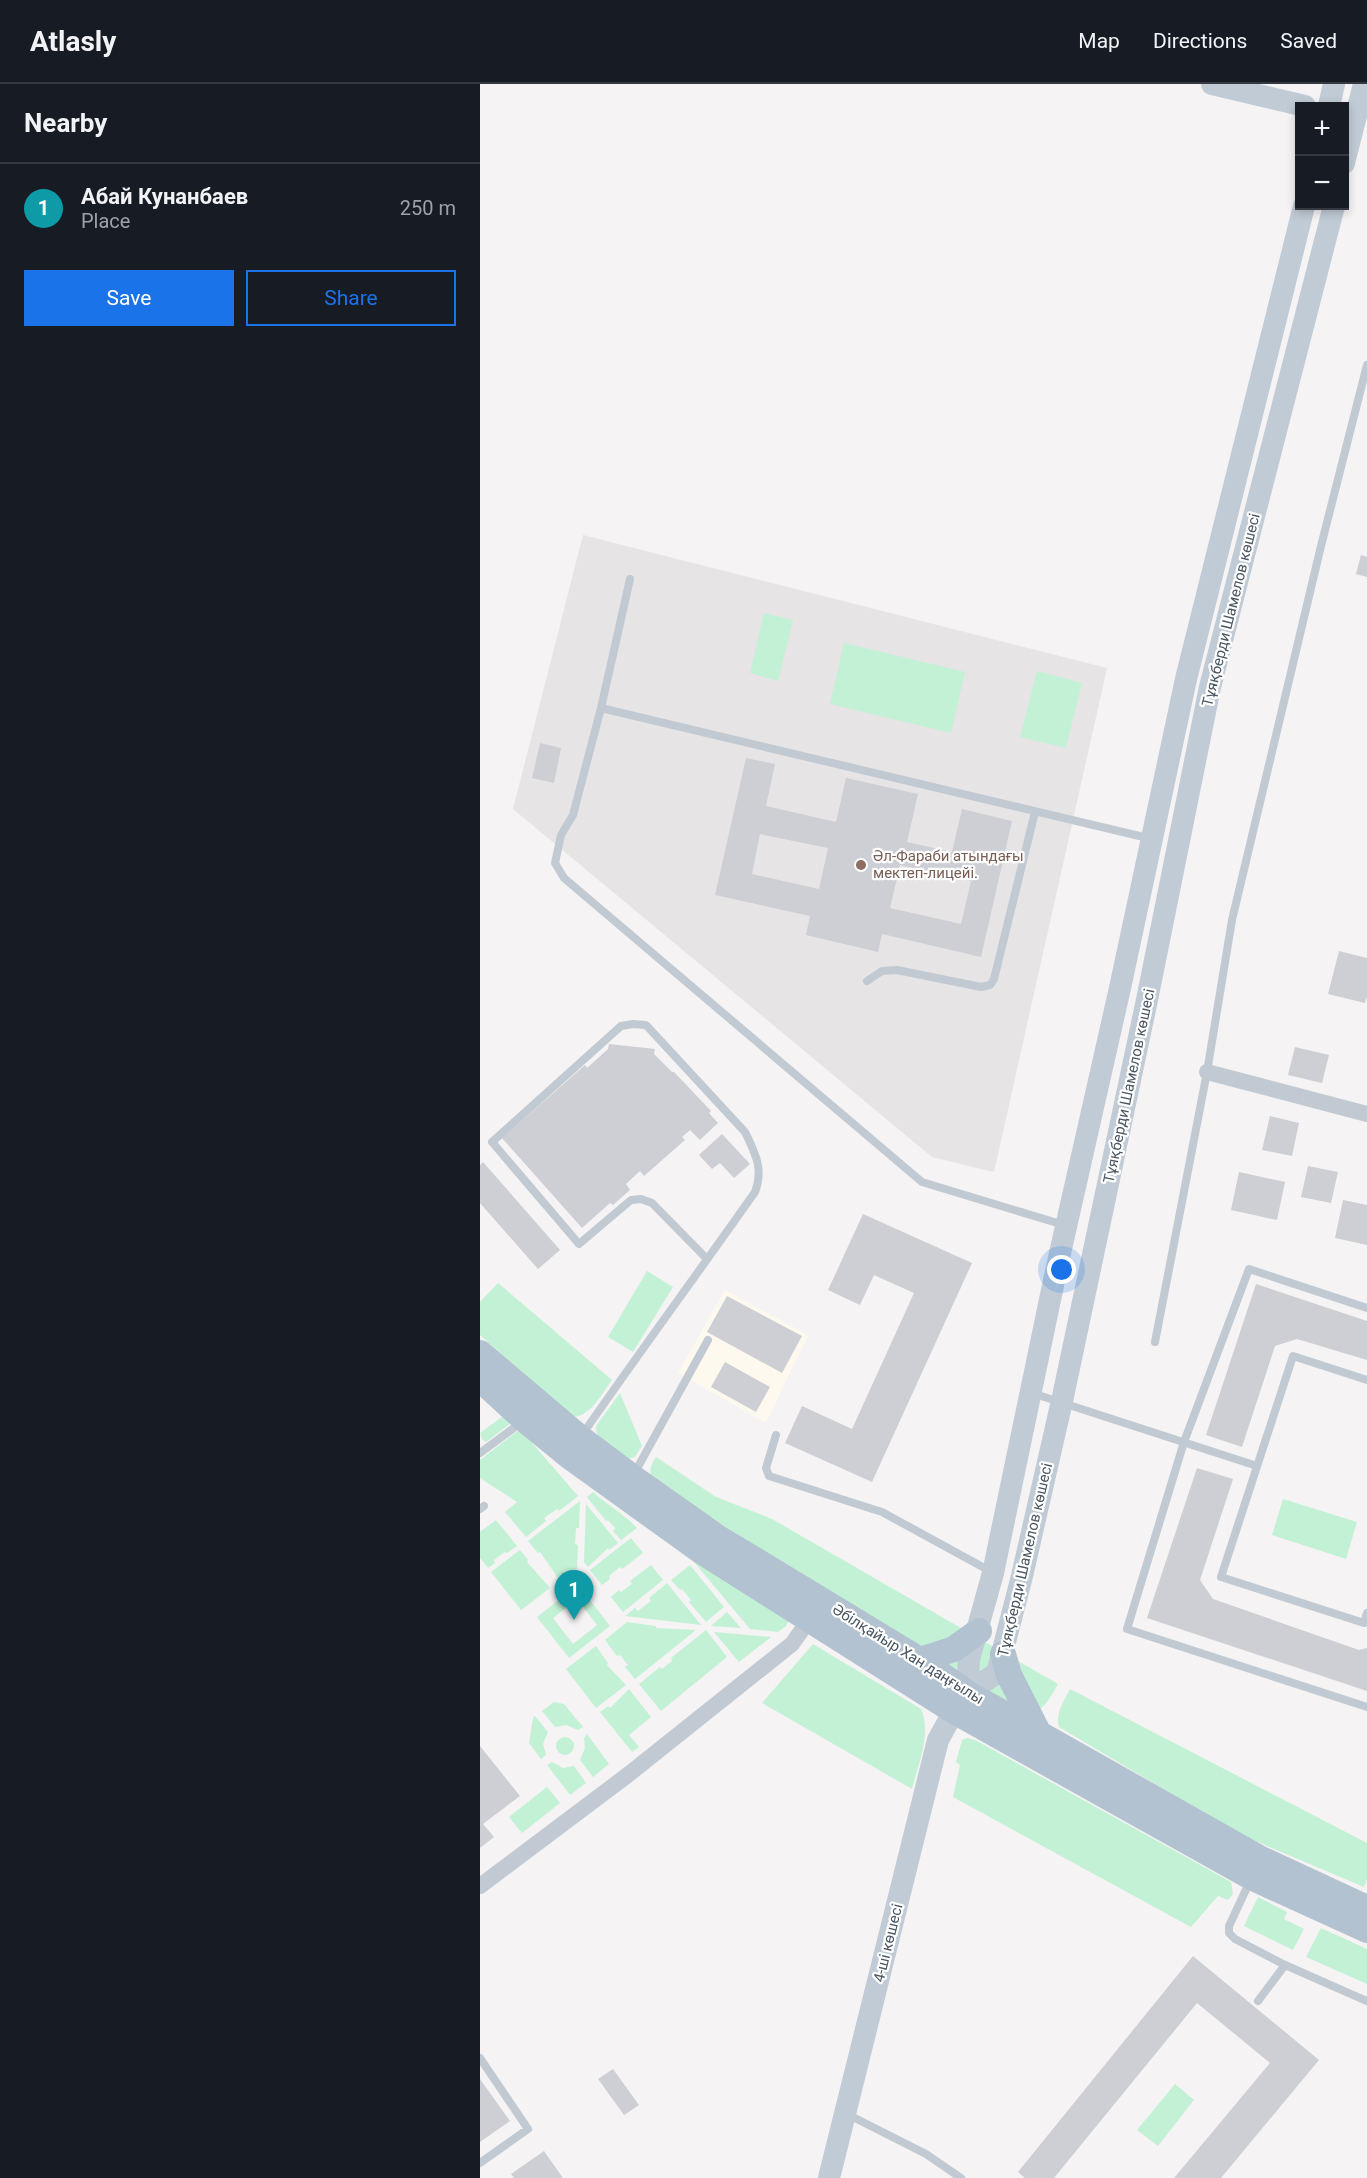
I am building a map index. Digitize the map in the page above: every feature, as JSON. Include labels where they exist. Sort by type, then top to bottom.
[{"type":"main road","name":"Әбілқайыр Хан даңғылы","points":[[480,1353],[531,1412],[605,1482],[701,1551],[809,1620],[1367,1930]]},
{"type":"main road","name":"Әбілқайыр Хан даңғылы","points":[[480,1379],[531,1412],[580,1438],[717,1537],[920,1660],[960,1702],[1038,1732],[1256,1868],[1367,1908]]},
{"type":"main road","points":[[920,1660],[954,1649],[979,1631]]},
{"type":"main road","points":[[1003,1654],[1009,1675],[1038,1732]]},
{"type":"street","points":[[1212,84],[1295,104]]},
{"type":"street","points":[[1330,102],[1334,84]]},
{"type":"street","points":[[1346,156],[1364,84]]},
{"type":"street","name":"Тұяқберди Шамелов көшесі","points":[[960,1702],[969,1659],[979,1631],[993,1573],[1186,679],[1303,210]]},
{"type":"street","name":"Тұяқберди Шамелов көшесі","points":[[960,1702],[997,1674],[1003,1654],[1062,1401],[1148,995],[1210,687],[1333,210]]},
{"type":"street","points":[[1120,988],[1148,995]]},
{"type":"street","points":[[1207,1072],[1367,1114]]},
{"type":"street","points":[[480,1886],[629,1774],[792,1644],[809,1620]]},
{"type":"street","name":"4-ші көшесі","points":[[830,2178],[938,1740],[960,1702]]},
{"type":"lane","points":[[1155,1342],[1207,1072],[1232,920],[1321,546],[1367,365]]},
{"type":"lane","points":[[630,579],[601,708],[573,815],[561,835],[555,863],[564,878],[922,1182],[1067,1226]]},
{"type":"lane","points":[[601,708],[1152,840]]},
{"type":"lane","points":[[867,981],[882,971],[897,970],[981,987],[990,985],[994,980],[1035,812]]},
{"type":"lane","points":[[580,1438],[755,1192],[760,1180],[760,1168],[746,1132],[646,1025],[621,1026],[492,1142],[579,1244],[631,1200],[641,1199],[652,1203],[707,1259]]},
{"type":"lane","points":[[1367,1308],[1249,1269],[1184,1442],[1126,1629],[1367,1707]]},
{"type":"lane","points":[[632,1477],[708,1340]]},
{"type":"lane","points":[[1367,1380],[1293,1356],[1221,1577],[1364,1623],[1367,1613]]},
{"type":"lane","points":[[1031,1393],[1062,1401],[1257,1466]]},
{"type":"lane","points":[[480,1453],[531,1412]]},
{"type":"lane","points":[[776,1435],[766,1468],[769,1476],[882,1512],[993,1573]]},
{"type":"lane","points":[[1256,1868],[1229,1926],[1229,1934],[1285,1965],[1367,2001]]},
{"type":"lane","points":[[1258,2001],[1285,1965]]},
{"type":"lane","points":[[480,2058],[528,2129],[480,2163]]},
{"type":"lane","points":[[846,2114],[926,2154],[961,2178]]},
{"type":"shaded area","points":[[583,535],[1107,668],[994,1172],[932,1157],[513,809]]},
{"type":"shaded area","points":[[725,1290],[808,1335],[766,1423],[678,1373]]},
{"type":"green space","points":[[764,613],[793,620],[778,681],[750,673]]},
{"type":"green space","points":[[844,643],[965,672],[951,733],[830,704]]},
{"type":"green space","points":[[1037,671],[1082,683],[1066,748],[1020,737]]},
{"type":"green space","points":[[647,1271],[673,1287],[633,1352],[608,1337]]},
{"type":"green space","points":[[498,1283],[612,1380],[585,1413],[572,1417],[480,1335],[480,1302]]},
{"type":"green space","points":[[620,1393],[642,1446],[635,1457],[628,1459],[607,1446],[599,1437],[596,1426]]},
{"type":"green space","points":[[503,1416],[508,1418],[510,1424],[486,1442],[482,1439],[480,1433]]},
{"type":"green space","points":[[520,1429],[578,1496],[559,1511],[557,1509],[544,1518],[546,1521],[526,1537],[505,1512],[517,1502],[480,1478],[480,1460]]},
{"type":"green space","points":[[656,1457],[716,1497],[772,1519],[1058,1684],[1039,1710],[1028,1714],[863,1617],[653,1479],[651,1468]]},
{"type":"green space","points":[[593,1492],[637,1528],[621,1540],[613,1531],[615,1528],[608,1520],[606,1521],[587,1497]]},
{"type":"green space","points":[[1283,1499],[1357,1522],[1346,1559],[1272,1535]]},
{"type":"green space","points":[[580,1501],[579,1528],[576,1528],[575,1544],[578,1545],[577,1569],[560,1581],[540,1552],[538,1553],[528,1541]]},
{"type":"green space","points":[[586,1504],[618,1543],[609,1550],[608,1548],[588,1567],[584,1562]]},
{"type":"green space","points":[[496,1520],[517,1546],[494,1560],[495,1563],[488,1568],[480,1558],[480,1532]]},
{"type":"green space","points":[[631,1538],[643,1553],[622,1569],[620,1567],[602,1585],[590,1570]]},
{"type":"green space","points":[[520,1550],[528,1560],[527,1562],[550,1588],[521,1610],[491,1572]]},
{"type":"green space","points":[[701,1556],[789,1619],[786,1626],[778,1632],[750,1629],[694,1562]]},
{"type":"green space","points":[[651,1565],[663,1580],[623,1612],[611,1597],[632,1584],[630,1581]]},
{"type":"green space","points":[[690,1565],[724,1607],[706,1622],[689,1602],[691,1600],[682,1589],[680,1590],[671,1580]]},
{"type":"green space","points":[[667,1583],[701,1625],[625,1616],[635,1608],[638,1611],[651,1601],[649,1598]]},
{"type":"green space","points":[[578,1585],[610,1626],[569,1658],[537,1617]],"holes":[[[577,1599],[597,1625],[573,1644],[553,1618]]]},
{"type":"green space","points":[[727,1612],[741,1628],[711,1626]]},
{"type":"green space","points":[[627,1622],[656,1626],[656,1628],[696,1630],[635,1679],[625,1667],[628,1665],[620,1655],[617,1656],[605,1640]]},
{"type":"green space","points":[[706,1630],[727,1657],[661,1711],[639,1684],[660,1667],[662,1669],[672,1661],[671,1658]]},
{"type":"green space","points":[[714,1632],[771,1637],[739,1662]]},
{"type":"green space","points":[[813,1644],[921,1709],[925,1738],[912,1789],[762,1703]]},
{"type":"green space","points":[[596,1646],[608,1663],[607,1665],[626,1685],[596,1708],[566,1669]]},
{"type":"green space","points":[[629,1689],[651,1717],[629,1735],[639,1747],[632,1752],[600,1712],[608,1706],[610,1708]]},
{"type":"green space","points":[[1070,1689],[1367,1843],[1367,1879],[1364,1887],[1241,1835],[1059,1727],[1059,1712]]},
{"type":"green space","points":[[554,1702],[564,1704],[583,1727],[578,1730],[566,1725],[555,1727],[542,1711]]},
{"type":"green space","points":[[535,1716],[548,1732],[543,1744],[546,1755],[541,1759],[529,1743]]},
{"type":"green space","points":[[587,1734],[609,1764],[593,1777],[580,1760],[585,1748],[584,1738]]},
{"type":"green space","points":[[565,1737],[571,1740],[574,1746],[571,1752],[565,1755],[559,1752],[556,1746],[559,1740]]},
{"type":"green space","points":[[967,1738],[975,1740],[1231,1882],[1233,1894],[1228,1900],[1218,1896],[1191,1927],[953,1797],[960,1765],[956,1762],[962,1740]]},
{"type":"green space","points":[[552,1762],[563,1768],[574,1766],[586,1783],[570,1795],[547,1765]]},
{"type":"green space","points":[[547,1787],[560,1803],[522,1833],[509,1817]]},
{"type":"green space","points":[[1258,1897],[1287,1912],[1284,1919],[1304,1929],[1293,1950],[1244,1926]]},
{"type":"green space","points":[[1321,1928],[1367,1949],[1367,1984],[1306,1957]]},
{"type":"green space","points":[[1175,2084],[1194,2100],[1158,2146],[1137,2130]]},
{"type":"building","points":[[1361,555],[1367,557],[1367,577],[1356,574]]},
{"type":"building","points":[[540,743],[561,748],[554,783],[532,778]]},
{"type":"building","points":[[746,758],[775,764],[766,806],[836,822],[846,778],[918,794],[907,842],[952,852],[962,809],[1012,821],[981,957],[882,934],[878,952],[806,935],[810,916],[715,895]],"holes":[[[760,834],[828,848],[819,889],[752,874]],[[900,865],[971,881],[961,924],[890,908]]]},
{"type":"building","points":[[1339,951],[1367,958],[1365,1003],[1328,994]]},
{"type":"building","points":[[609,1044],[655,1049],[654,1054],[711,1111],[709,1113],[718,1123],[700,1140],[690,1130],[682,1137],[685,1140],[644,1176],[640,1171],[626,1184],[630,1190],[613,1205],[610,1203],[582,1228],[502,1138],[585,1065],[587,1068],[608,1049]]},
{"type":"building","points":[[1295,1047],[1329,1055],[1322,1083],[1288,1075]]},
{"type":"building","points":[[1270,1116],[1299,1123],[1292,1156],[1262,1150]]},
{"type":"building","points":[[722,1134],[750,1164],[734,1178],[720,1163],[712,1169],[699,1155]]},
{"type":"building","points":[[483,1162],[560,1250],[538,1269],[480,1203],[480,1165]]},
{"type":"building","points":[[1308,1166],[1338,1172],[1331,1203],[1301,1197]]},
{"type":"building","points":[[1239,1172],[1285,1182],[1277,1220],[1231,1210]]},
{"type":"building","points":[[1343,1200],[1367,1205],[1367,1245],[1335,1238]]},
{"type":"building","points":[[863,1214],[972,1263],[872,1482],[785,1443],[802,1406],[852,1429],[914,1293],[874,1275],[860,1305],[828,1290]]},
{"type":"building","points":[[1256,1284],[1367,1321],[1367,1360],[1297,1339],[1275,1346],[1242,1447],[1206,1435]]},
{"type":"building","points":[[727,1296],[802,1336],[782,1373],[707,1332]]},
{"type":"building","points":[[725,1362],[770,1387],[756,1412],[711,1387]]},
{"type":"building","points":[[1197,1468],[1233,1479],[1200,1580],[1213,1599],[1359,1650],[1367,1648],[1367,1691],[1147,1618]]},
{"type":"building","points":[[480,1746],[520,1796],[483,1824],[494,1837],[480,1848]]},
{"type":"building","points":[[1193,1956],[1319,2060],[1221,2178],[1174,2178],[1270,2063],[1197,2003],[1054,2178],[1025,2178],[1018,2172]]},
{"type":"building","points":[[613,2069],[639,2105],[624,2115],[598,2079]]},
{"type":"building","points":[[480,2079],[510,2121],[480,2142]]},
{"type":"building","points":[[544,2151],[563,2178],[514,2178],[511,2174]]},
{"type":"place","name":"Әл-Фараби атындағы мектеп-лицейі.","points":[[861,865]]},
{"type":"place","name":"Абай Кунанбаев","points":[[574,1620]]}]
